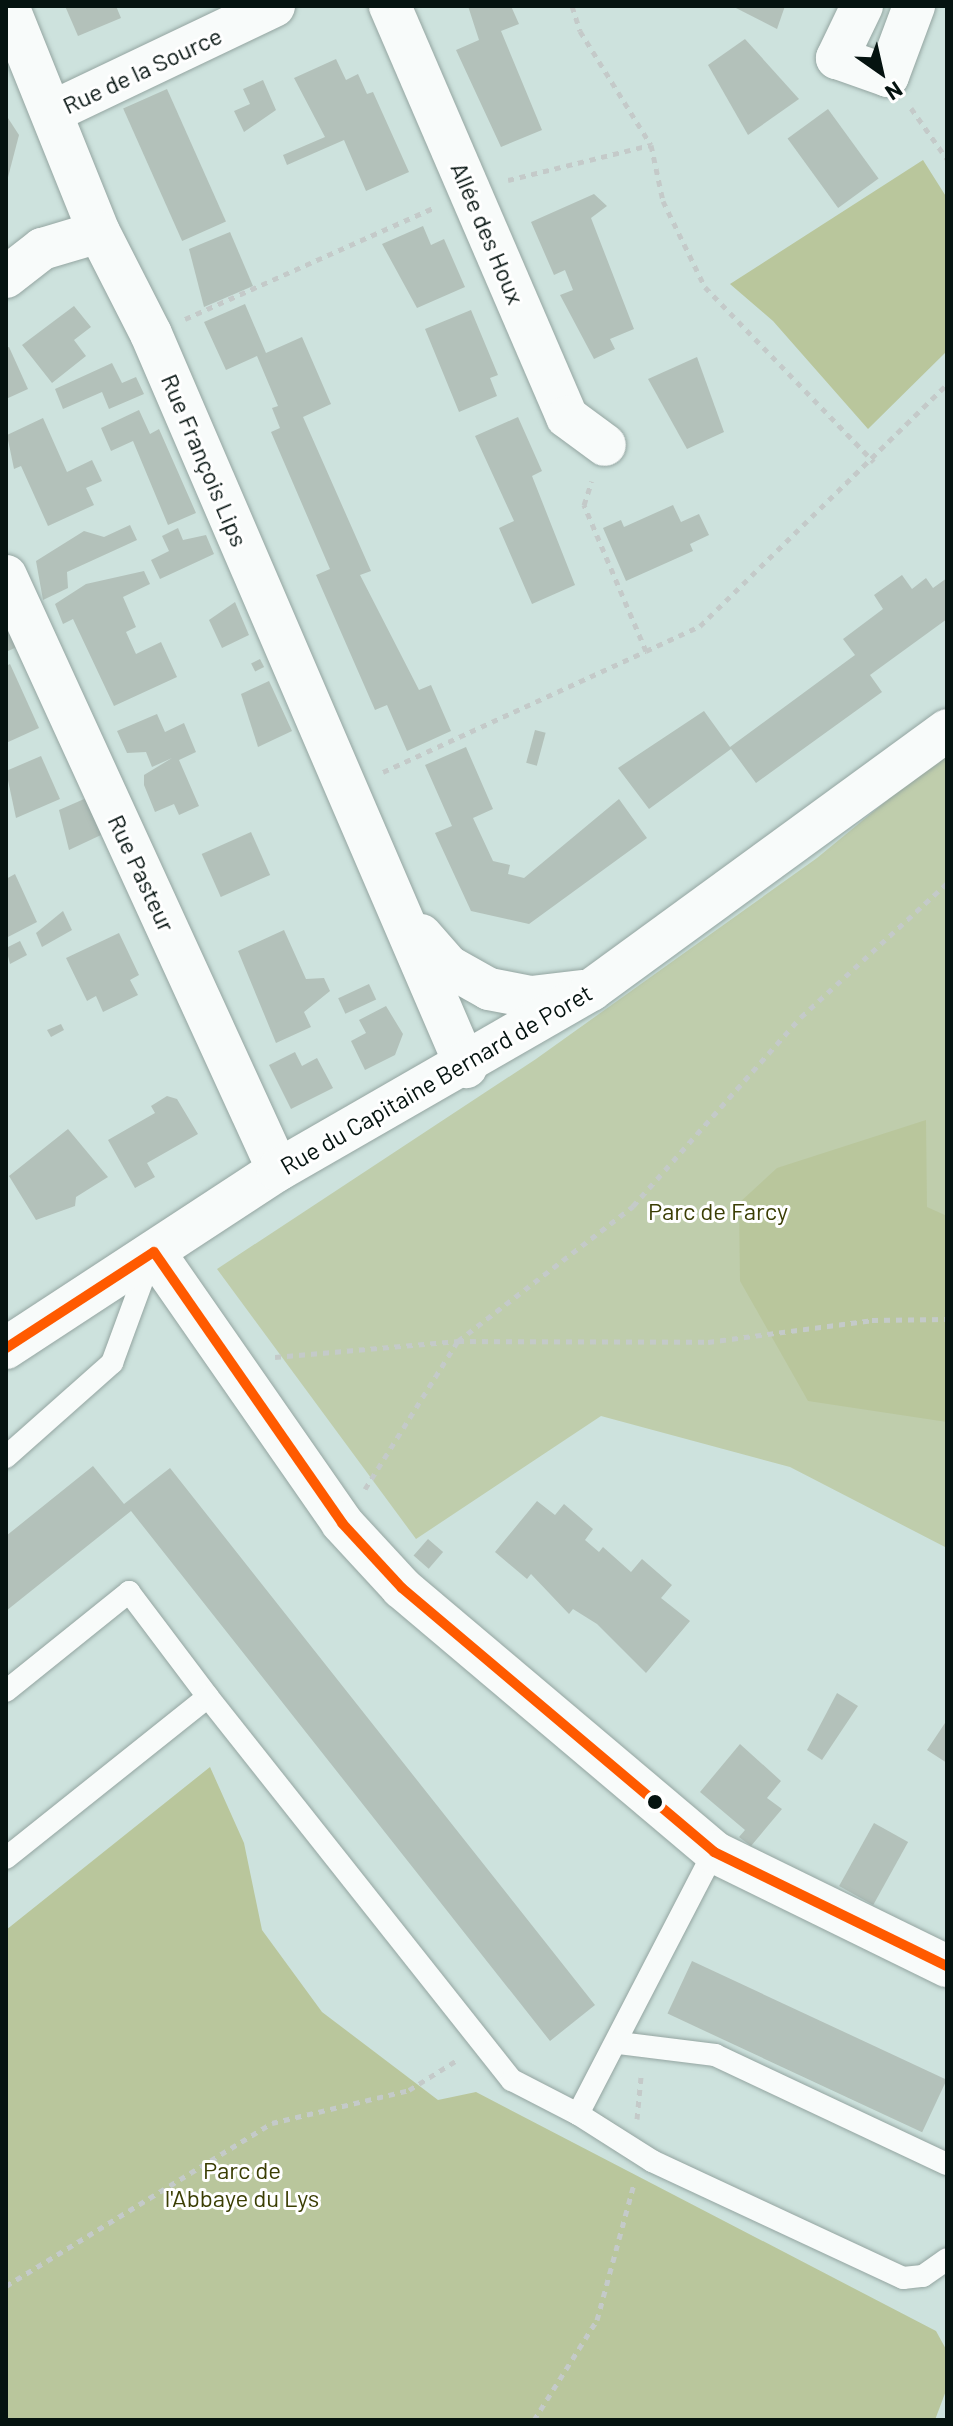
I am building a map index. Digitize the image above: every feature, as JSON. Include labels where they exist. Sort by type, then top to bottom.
[{"type":"street","name":"Rue François Lips","points":[[8,6],[99,232],[151,334],[345,789],[403,913],[466,1067]]},
{"type":"street","name":"Rue de la Source","points":[[52,112],[274,6]]},
{"type":"street","name":"Allée des Houx","points":[[390,6],[567,417],[605,445]]},
{"type":"street","points":[[862,6],[837,58],[888,76],[914,6]]},
{"type":"street","points":[[6,277],[42,249],[99,232]]},
{"type":"street","name":"Rue Pasteur","points":[[6,576],[278,1170]]},
{"type":"street","name":"Rue du Capitaine Bernard de Poret","points":[[6,1348],[278,1170],[466,1067],[591,990],[947,730]]},
{"type":"street","name":"Rue François Lips","points":[[403,913],[448,966],[489,989],[531,997],[591,990]]},
{"type":"street","points":[[154,1252],[342,1523],[402,1588],[714,1852],[947,1966]]},
{"type":"lane","points":[[6,1457],[112,1363],[154,1252]]},
{"type":"lane","points":[[6,1691],[129,1592],[208,1697],[512,2080],[578,2114],[636,2151],[903,2278],[923,2276],[947,2259]]},
{"type":"lane","points":[[6,1858],[208,1697]]},
{"type":"lane","points":[[578,2114],[619,2043],[714,1852]]},
{"type":"lane","points":[[619,2043],[715,2055],[947,2164]]},
{"type":"path","points":[[572,6],[651,145]]},
{"type":"path","points":[[888,76],[947,159]]},
{"type":"path","points":[[345,789],[700,626],[947,384]]},
{"type":"path","points":[[605,445],[584,505],[646,651]]},
{"type":"path","points":[[342,1523],[458,1341],[633,1206],[801,1017],[947,883]]},
{"type":"path","points":[[219,1349],[283,1358],[458,1341],[708,1342],[872,1320],[947,1319]]},
{"type":"path","points":[[6,2286],[272,2123],[409,2090],[482,2044]]},
{"type":"path","points":[[534,2420],[597,2320],[638,2172],[636,2151],[641,2076],[651,2048]]},
{"type":"green space","points":[[923,160],[947,198],[947,351],[868,429],[773,321],[730,284]]},
{"type":"green space","name":"Parc de Farcy","points":[[947,751],[947,1548],[790,1467],[601,1416],[416,1539],[217,1269],[536,1059],[817,858]]},
{"type":"green space","points":[[926,1120],[927,1207],[947,1216],[947,1422],[808,1401],[740,1281],[739,1203],[777,1168]]},
{"type":"green space","name":"Parc de l'Abbaye du Lys","points":[[210,1767],[244,1843],[262,1930],[322,2012],[438,2100],[476,2092],[936,2331],[947,2351],[947,2388],[935,2420],[6,2420],[6,1930]]},
{"type":"building","points":[[65,6],[116,6],[121,18],[78,36]]},
{"type":"building","points":[[468,6],[511,6],[519,24],[501,31],[542,130],[501,147],[456,50],[479,40]]},
{"type":"building","points":[[732,6],[785,6],[777,29]]},
{"type":"building","points":[[745,39],[799,99],[748,135],[708,65]]},
{"type":"building","points":[[336,59],[346,80],[358,74],[367,94],[373,92],[409,172],[366,191],[344,140],[287,165],[283,155],[325,137],[294,78]]},
{"type":"building","points":[[263,80],[276,110],[244,132],[234,111],[250,104],[243,89]]},
{"type":"building","points":[[167,89],[226,221],[182,241],[123,109]]},
{"type":"building","points":[[828,109],[879,179],[838,208],[788,138]]},
{"type":"building","points":[[6,115],[19,135],[7,181],[6,181]]},
{"type":"building","points":[[594,194],[607,206],[591,218],[634,329],[610,339],[615,349],[594,359],[560,295],[573,290],[565,270],[554,275],[531,222]]},
{"type":"building","points":[[423,226],[431,245],[444,239],[465,287],[417,308],[382,244]]},
{"type":"building","points":[[230,232],[253,286],[204,307],[189,249]]},
{"type":"building","points":[[245,304],[266,353],[302,337],[331,404],[303,417],[371,571],[360,575],[419,690],[431,685],[451,731],[407,751],[387,705],[375,710],[316,575],[330,569],[271,432],[280,428],[272,408],[278,406],[257,356],[226,370],[204,322]]},
{"type":"building","points":[[74,306],[91,327],[74,340],[86,356],[52,383],[22,345]]},
{"type":"building","points":[[471,310],[498,375],[490,378],[497,396],[459,412],[425,329]]},
{"type":"building","points":[[9,347],[28,389],[6,399],[6,348]]},
{"type":"building","points":[[697,357],[724,432],[687,449],[648,379]]},
{"type":"building","points":[[112,363],[122,383],[136,377],[144,394],[109,409],[102,392],[63,409],[55,389]]},
{"type":"building","points":[[139,410],[150,434],[159,429],[196,513],[168,525],[133,441],[111,451],[101,428]]},
{"type":"building","points":[[518,417],[542,471],[532,476],[575,585],[532,604],[499,528],[514,521],[475,436]]},
{"type":"building","points":[[43,418],[67,472],[92,460],[102,481],[86,488],[94,505],[48,526],[21,466],[14,469],[7,435]]},
{"type":"building","points":[[673,505],[681,522],[699,514],[709,535],[690,544],[693,551],[626,581],[603,528],[621,520],[624,527]]},
{"type":"building","points":[[130,525],[137,540],[67,572],[68,588],[43,600],[36,561],[84,531],[104,537]]},
{"type":"building","points":[[178,528],[183,540],[206,535],[214,554],[160,579],[151,560],[169,551],[162,536]]},
{"type":"building","points":[[144,571],[150,584],[123,597],[136,627],[126,632],[136,654],[161,642],[177,677],[114,706],[73,619],[63,624],[55,604],[86,584]]},
{"type":"building","points":[[902,575],[912,589],[926,578],[933,588],[947,578],[947,619],[870,675],[882,692],[756,783],[731,749],[649,809],[618,768],[704,711],[730,747],[855,655],[843,639],[883,609],[874,595]]},
{"type":"building","points":[[235,602],[249,635],[222,648],[209,620]]},
{"type":"building","points":[[6,619],[21,645],[6,652]]},
{"type":"building","points":[[260,659],[264,667],[255,672],[251,664]]},
{"type":"building","points":[[10,664],[39,728],[6,743],[6,666]]},
{"type":"building","points":[[269,681],[292,731],[258,747],[241,694]]},
{"type":"building","points":[[157,714],[165,732],[184,723],[196,752],[179,760],[199,806],[179,815],[174,804],[155,812],[144,785],[144,775],[172,758],[152,767],[146,752],[127,753],[117,731]]},
{"type":"building","points":[[535,730],[546,733],[537,766],[526,763]]},
{"type":"building","points":[[466,747],[493,809],[473,818],[493,861],[510,865],[508,874],[524,878],[619,799],[647,838],[529,924],[471,911],[435,833],[452,826],[425,765]]},
{"type":"building","points":[[41,756],[60,799],[16,818],[6,771]]},
{"type":"building","points":[[91,796],[101,835],[69,850],[59,810]]},
{"type":"building","points":[[251,832],[270,875],[221,897],[202,854]]},
{"type":"building","points":[[15,874],[37,922],[6,938],[6,879]]},
{"type":"building","points":[[63,911],[72,930],[42,947],[36,933]]},
{"type":"building","points":[[284,930],[306,979],[324,978],[330,991],[304,1012],[311,1027],[276,1043],[238,951]]},
{"type":"building","points":[[119,933],[139,975],[130,980],[138,995],[103,1012],[96,996],[87,1001],[66,958]]},
{"type":"building","points":[[20,941],[27,955],[10,964],[6,948]]},
{"type":"building","points":[[369,984],[376,999],[345,1014],[338,998]]},
{"type":"building","points":[[386,1006],[403,1034],[395,1055],[365,1070],[351,1041],[366,1033],[359,1020]]},
{"type":"building","points":[[61,1024],[64,1030],[51,1037],[47,1030]]},
{"type":"building","points":[[295,1052],[302,1066],[317,1058],[333,1088],[291,1109],[269,1065]]},
{"type":"building","points":[[167,1096],[177,1099],[198,1134],[147,1163],[155,1177],[135,1188],[108,1140],[155,1113],[151,1106]]},
{"type":"building","points":[[68,1129],[108,1177],[76,1197],[75,1206],[36,1220],[9,1176]]},
{"type":"building","points":[[93,1466],[124,1504],[170,1468],[595,2005],[550,2041],[131,1511],[6,1611],[6,1536]]},
{"type":"building","points":[[537,1501],[555,1515],[564,1504],[593,1529],[585,1540],[599,1552],[603,1547],[631,1572],[642,1559],[672,1585],[661,1598],[690,1621],[646,1673],[597,1624],[573,1609],[569,1614],[531,1574],[527,1579],[495,1552]]},
{"type":"building","points":[[428,1539],[443,1552],[429,1569],[414,1556]]},
{"type":"building","points":[[837,1693],[858,1706],[822,1760],[807,1750]]},
{"type":"building","points":[[947,1720],[947,1763],[927,1750]]},
{"type":"building","points":[[740,1744],[781,1781],[767,1798],[782,1809],[751,1846],[739,1837],[745,1830],[700,1792]]},
{"type":"building","points":[[874,1823],[908,1842],[873,1905],[839,1886]]},
{"type":"building","points":[[692,1961],[947,2080],[922,2132],[667,2014]]},
{"type":"transit line","points":[[154,1252],[342,1523],[402,1588],[714,1852],[947,1966]]},
{"type":"transit line","points":[[6,1348],[154,1252]]}]
